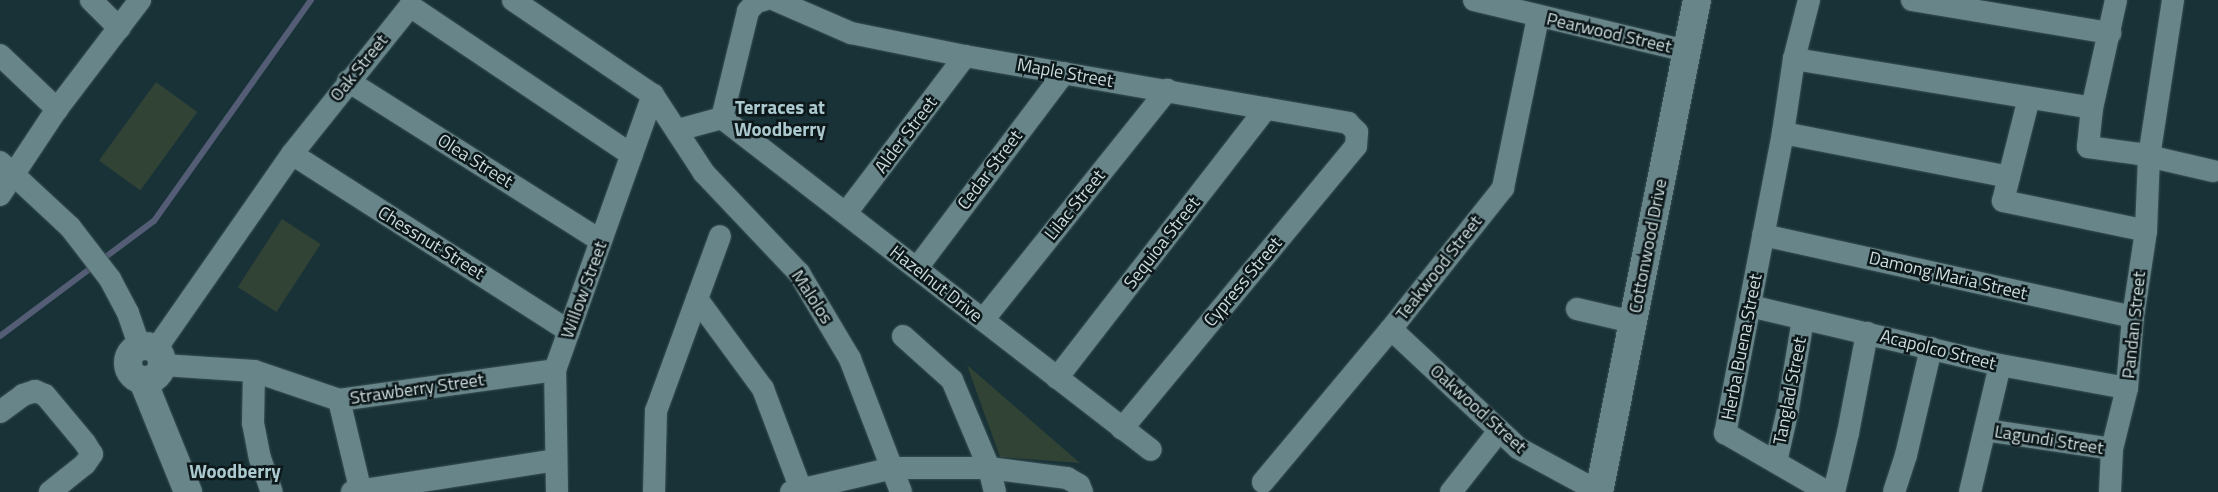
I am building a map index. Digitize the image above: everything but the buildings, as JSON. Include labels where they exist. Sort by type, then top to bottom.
[{"type":"street","points":[[91,0],[119,28]]},
{"type":"street","points":[[0,195],[6,167],[57,109],[140,0]]},
{"type":"street","points":[[513,0],[653,95]]},
{"type":"street","name":"Pearwood Street","points":[[1474,0],[1538,17],[1687,51]]},
{"type":"street","name":"Cottonwood Drive","points":[[1599,492],[1697,0]]},
{"type":"street","name":"Herba Buena Street","points":[[1808,0],[1794,59],[1783,133],[1725,432],[1827,492]]},
{"type":"street","points":[[1912,0],[2110,33]]},
{"type":"street","points":[[2116,0],[2092,108],[2088,147],[2149,157],[2213,171]]},
{"type":"street","name":"Pandan Street","points":[[2110,492],[2112,449],[2127,388],[2133,317],[2146,231],[2149,157],[2173,0]]},
{"type":"street","points":[[678,130],[722,118],[748,11],[765,1]]},
{"type":"street","name":"Maple Street","points":[[765,1],[852,33],[965,56],[1348,123],[1357,132]]},
{"type":"street","name":"Oak Street","points":[[150,360],[292,154],[348,81],[410,6],[632,155]]},
{"type":"street","name":"Teakwood Street","points":[[1264,482],[1391,329],[1503,188],[1538,17]]},
{"type":"street","points":[[0,55],[57,109]]},
{"type":"street","name":"Alder Street","points":[[846,213],[965,56]]},
{"type":"street","points":[[1794,59],[2092,108]]},
{"type":"street","name":"Cedar Street","points":[[917,268],[1064,72]]},
{"type":"street","name":"Olea Street","points":[[348,81],[601,241]]},
{"type":"street","name":"Lilac Street","points":[[983,320],[1167,90]]},
{"type":"street","name":"Malolos","points":[[653,95],[678,130],[704,173],[799,273],[850,359],[901,492]]},
{"type":"street","name":"Willow Street","points":[[557,492],[555,370],[653,95]]},
{"type":"street","points":[[2029,98],[2004,201],[2146,231]]},
{"type":"street","name":"Sequioa Street","points":[[1058,378],[1266,109]]},
{"type":"street","name":"Hazelnut Drive","points":[[722,118],[1151,450]]},
{"type":"street","name":"Cypress Street","points":[[1122,429],[1356,146],[1357,132]]},
{"type":"street","points":[[1783,133],[2009,177]]},
{"type":"street","name":"Chessnut Street","points":[[292,154],[570,331]]},
{"type":"street","points":[[6,167],[70,227],[110,279],[150,360],[188,492]]},
{"type":"street","name":"Damong Maria Street","points":[[1764,235],[2133,317]]},
{"type":"street","points":[[654,492],[656,411],[720,236]]},
{"type":"street","points":[[697,299],[763,390],[798,491],[893,468],[989,468],[1067,478],[1078,485],[1082,492]]},
{"type":"street","name":"Acapolco Street","points":[[1750,306],[2000,366],[2127,388]]},
{"type":"street","points":[[1577,309],[1633,322]]},
{"type":"street","name":"Tanglad Street","points":[[1776,462],[1788,409],[1803,320]]},
{"type":"street","name":"Oakwood Street","points":[[1391,329],[1518,448],[1599,492]]},
{"type":"street","points":[[1834,492],[1848,433],[1866,333]]},
{"type":"street","points":[[902,336],[952,380],[989,468],[995,492]]},
{"type":"street","points":[[1894,492],[1906,455],[1931,348]]},
{"type":"street","name":"Strawberry Street","points":[[150,360],[254,371],[339,400],[555,370]]},
{"type":"street","points":[[1970,492],[2000,366]]},
{"type":"street","points":[[254,371],[253,422],[260,458],[272,492]]},
{"type":"street","points":[[0,412],[23,395],[35,391],[45,395],[92,454],[85,464],[50,492]]},
{"type":"street","points":[[339,400],[358,491],[556,460]]},
{"type":"street","name":"Lagundi Street","points":[[1985,430],[2112,449]]},
{"type":"street","points":[[1451,492],[1499,432]]},
{"type":"green space","points":[[156,82],[197,112],[140,190],[99,160]]},
{"type":"green space","points":[[282,219],[321,244],[276,312],[238,287]]},
{"type":"green space","points":[[967,365],[1080,463],[1000,457]]},
{"type":"waterway","points":[[0,336],[154,221],[311,0]]},
{"type":"district","name":"Terraces at Woodberry","points":[[780,118]]},
{"type":"district","name":"Woodberry","points":[[235,471]]}]
